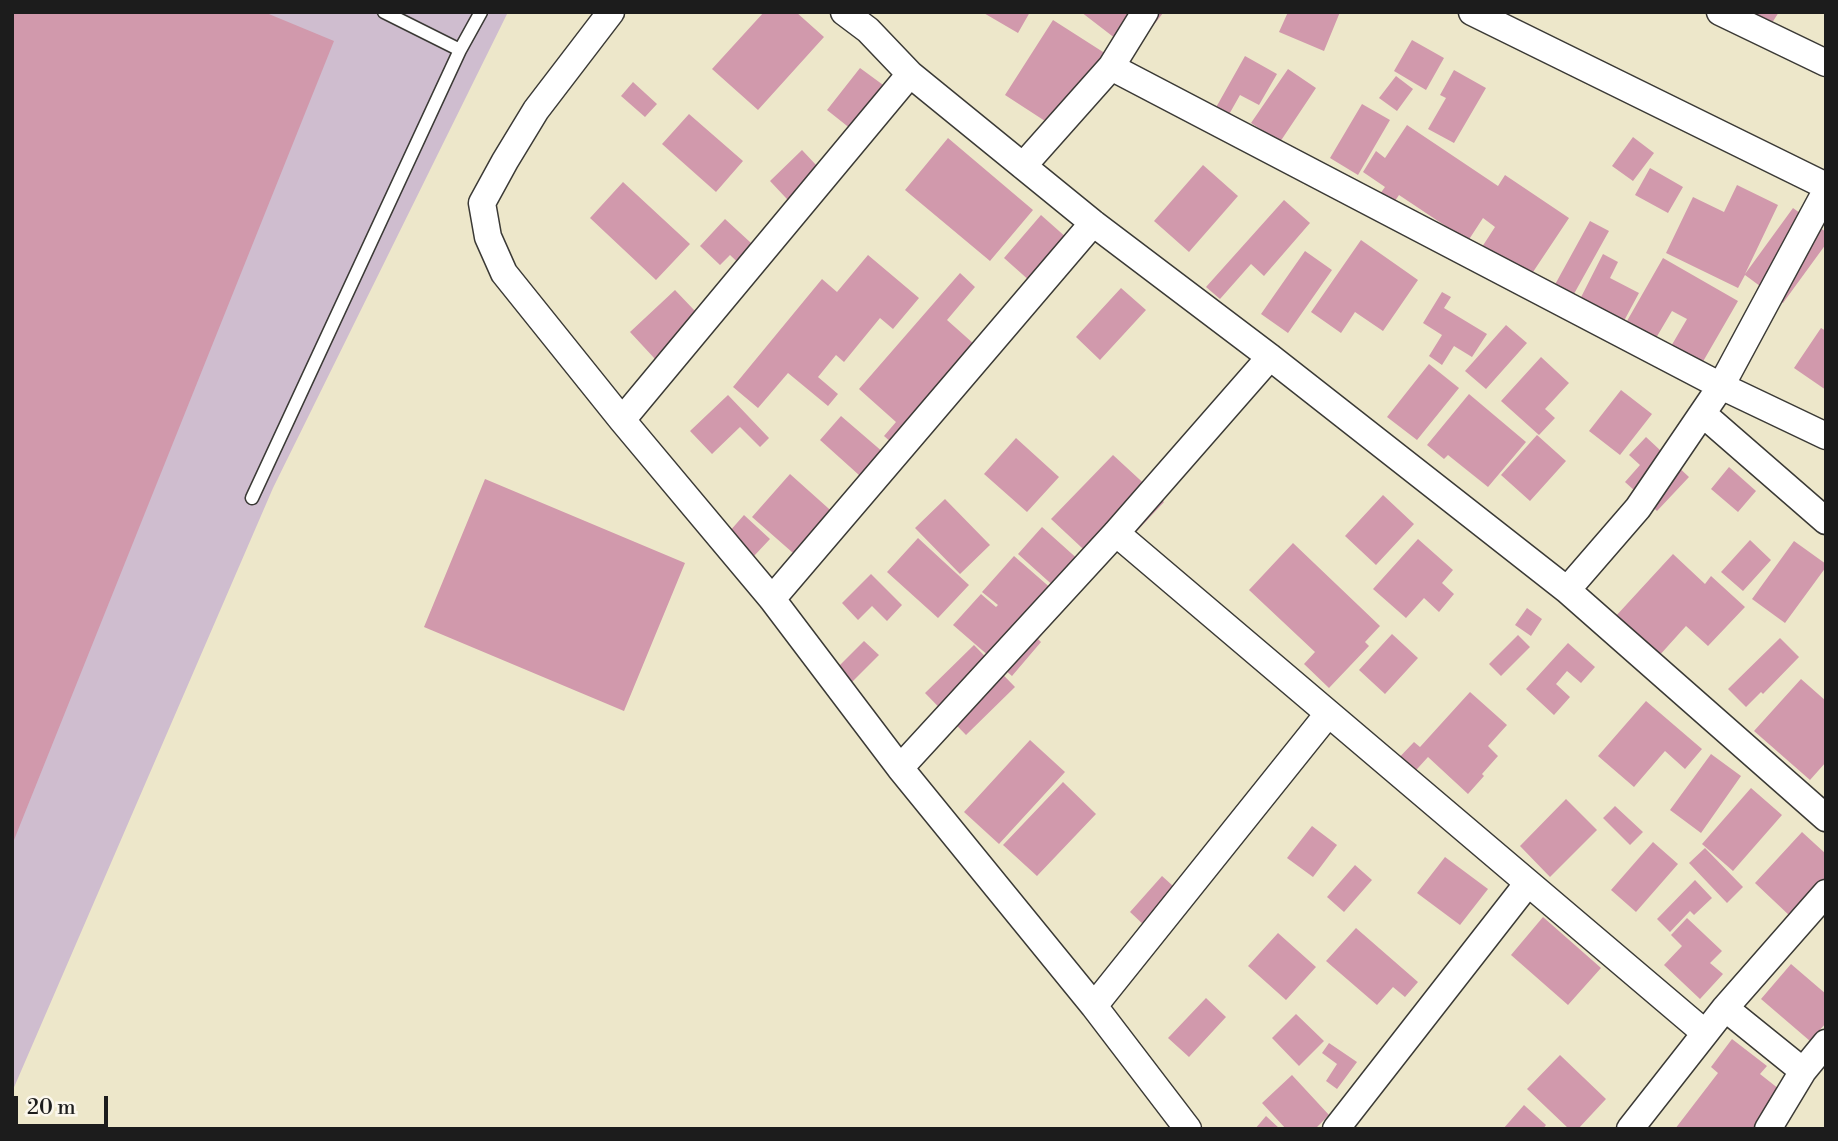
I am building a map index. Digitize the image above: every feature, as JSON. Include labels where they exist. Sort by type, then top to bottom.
[{"type":"street","points":[[611,12],[536,110],[482,203],[488,237],[504,273],[622,420],[772,599],[900,768],[1094,1006],[1188,1129]]},
{"type":"street","points":[[844,12],[874,21],[910,75],[1093,222],[1567,590],[1826,818]]},
{"type":"street","points":[[1023,166],[1111,67],[1145,12]]},
{"type":"street","points":[[1472,12],[1826,188],[1721,386],[1703,414],[1638,508],[1567,590]]},
{"type":"street","points":[[1720,12],[1826,63]]},
{"type":"street","points":[[1111,67],[1721,386],[1826,436]]},
{"type":"street","points":[[622,420],[910,75]]},
{"type":"street","points":[[772,599],[1093,222]]},
{"type":"street","points":[[900,768],[1116,533],[1270,357]]},
{"type":"street","points":[[1703,414],[1826,521]]},
{"type":"street","points":[[1116,533],[1705,1033]]},
{"type":"street","points":[[1094,1006],[1328,714]]},
{"type":"street","points":[[1336,1129],[1528,883]]},
{"type":"street","points":[[1630,1129],[1725,1008],[1826,893]]},
{"type":"street","points":[[1725,1008],[1803,1071]]},
{"type":"street","points":[[1768,1129],[1803,1071],[1826,1043]]},
{"type":"lane","points":[[384,12],[460,50]]},
{"type":"lane","points":[[252,498],[460,50],[481,12]]},
{"type":"shaded area","points":[[12,12],[508,12],[273,488],[12,1092]]},
{"type":"building","points":[[12,12],[264,12],[334,41],[12,845]]},
{"type":"building","points":[[764,12],[796,12],[824,37],[758,110],[712,69]]},
{"type":"building","points":[[982,12],[1030,12],[1018,33]]},
{"type":"building","points":[[1081,12],[1161,12],[1163,13],[1133,52]]},
{"type":"building","points":[[1288,12],[1340,12],[1324,51],[1279,32]]},
{"type":"building","points":[[1743,12],[1779,12],[1768,29]]},
{"type":"building","points":[[1053,20],[1114,59],[1065,134],[1005,95]]},
{"type":"building","points":[[1412,40],[1444,58],[1426,90],[1394,71]]},
{"type":"building","points":[[1245,56],[1277,74],[1259,105],[1240,95],[1227,118],[1214,111]]},
{"type":"building","points":[[860,68],[890,90],[856,133],[827,110]]},
{"type":"building","points":[[1288,69],[1316,88],[1280,142],[1251,123]]},
{"type":"building","points":[[1454,70],[1486,88],[1454,143],[1428,129],[1446,98],[1440,95]]},
{"type":"building","points":[[1396,76],[1413,89],[1397,111],[1379,98]]},
{"type":"building","points":[[633,82],[657,104],[645,117],[621,96]]},
{"type":"building","points":[[1362,104],[1390,120],[1358,175],[1330,158]]},
{"type":"building","points":[[689,114],[743,161],[716,192],[662,144]]},
{"type":"building","points":[[1407,125],[1498,186],[1505,175],[1569,218],[1529,278],[1482,247],[1495,227],[1483,218],[1468,241],[1399,195],[1386,214],[1372,205],[1385,187],[1363,172],[1376,151],[1385,158]]},
{"type":"building","points":[[1633,137],[1654,153],[1633,181],[1612,166]]},
{"type":"building","points":[[948,138],[1033,210],[990,261],[905,190]]},
{"type":"building","points":[[802,150],[833,183],[801,214],[770,181]]},
{"type":"building","points":[[1203,165],[1238,196],[1189,252],[1154,221]]},
{"type":"building","points":[[1650,168],[1683,187],[1668,213],[1635,195]]},
{"type":"building","points":[[623,182],[690,244],[656,280],[590,218]]},
{"type":"building","points":[[1737,185],[1778,205],[1745,274],[1793,208],[1826,232],[1826,244],[1783,303],[1745,275],[1738,288],[1666,253],[1693,197],[1724,212]]},
{"type":"building","points":[[1284,200],[1310,223],[1264,276],[1251,264],[1220,299],[1206,287]]},
{"type":"building","points":[[1041,215],[1077,247],[1040,290],[1004,258]]},
{"type":"building","points":[[725,219],[763,254],[747,271],[730,255],[720,265],[700,246]]},
{"type":"building","points":[[1590,221],[1609,231],[1570,301],[1552,290]]},
{"type":"building","points":[[1361,240],[1418,280],[1383,331],[1355,312],[1341,333],[1311,312]]},
{"type":"building","points":[[1305,251],[1332,270],[1288,333],[1261,314]]},
{"type":"building","points":[[1603,254],[1618,262],[1610,278],[1639,293],[1618,332],[1575,309]]},
{"type":"building","points":[[868,255],[919,298],[893,329],[880,318],[844,362],[836,355],[818,377],[838,394],[828,406],[788,373],[758,408],[733,387],[822,279],[837,292]]},
{"type":"building","points":[[1663,258],[1738,301],[1701,365],[1670,348],[1687,319],[1672,311],[1656,338],[1627,321]]},
{"type":"building","points":[[960,273],[975,287],[947,320],[992,360],[907,456],[884,436],[896,422],[859,389]]},
{"type":"building","points":[[1121,288],[1146,310],[1100,360],[1076,337]]},
{"type":"building","points":[[675,290],[714,331],[684,360],[669,346],[655,359],[630,332]]},
{"type":"building","points":[[1442,292],[1451,297],[1444,308],[1487,334],[1472,357],[1454,346],[1442,365],[1429,356],[1442,335],[1423,323]]},
{"type":"building","points":[[1506,325],[1527,343],[1486,389],[1465,371]]},
{"type":"building","points":[[1821,328],[1826,331],[1826,390],[1794,368]]},
{"type":"building","points":[[1541,357],[1569,383],[1545,409],[1555,418],[1539,435],[1501,401]]},
{"type":"building","points":[[1429,364],[1459,388],[1417,440],[1387,417]]},
{"type":"building","points":[[1621,390],[1652,414],[1620,455],[1589,431]]},
{"type":"building","points":[[1469,394],[1526,442],[1488,487],[1448,455],[1444,459],[1427,445]]},
{"type":"building","points":[[728,395],[769,438],[760,447],[740,427],[712,454],[690,431]]},
{"type":"building","points":[[841,416],[891,459],[869,484],[820,440]]},
{"type":"building","points":[[1537,435],[1566,461],[1530,501],[1501,475]]},
{"type":"building","points":[[1646,437],[1689,477],[1657,511],[1625,482],[1640,465],[1629,455]]},
{"type":"building","points":[[1016,438],[1059,477],[1027,512],[984,474]]},
{"type":"building","points":[[1113,455],[1164,502],[1137,531],[1130,525],[1096,561],[1051,519]]},
{"type":"building","points":[[1729,467],[1756,491],[1738,512],[1711,489]]},
{"type":"building","points":[[790,474],[847,525],[809,567],[752,517]]},
{"type":"building","points":[[485,479],[685,563],[624,711],[424,627]]},
{"type":"building","points":[[1383,495],[1414,524],[1376,565],[1345,536]]},
{"type":"building","points":[[945,499],[990,545],[960,574],[915,528]]},
{"type":"building","points":[[744,515],[770,539],[754,556],[729,532]]},
{"type":"building","points":[[1042,527],[1091,571],[1067,598],[1018,554]]},
{"type":"building","points":[[918,538],[969,585],[938,618],[887,572]]},
{"type":"building","points":[[1418,539],[1453,570],[1442,583],[1454,594],[1439,612],[1424,598],[1406,618],[1373,589]]},
{"type":"building","points":[[1750,540],[1771,560],[1743,591],[1721,572]]},
{"type":"building","points":[[1794,541],[1826,564],[1826,567],[1785,623],[1752,599]]},
{"type":"building","points":[[1293,543],[1380,626],[1365,642],[1369,646],[1329,688],[1304,664],[1315,652],[1249,590]]},
{"type":"building","points":[[1673,554],[1705,584],[1711,576],[1745,607],[1708,646],[1686,626],[1658,657],[1615,617]]},
{"type":"building","points":[[1014,556],[1069,604],[1038,639],[1041,642],[1012,676],[953,625],[981,594],[996,607],[998,605],[982,592]]},
{"type":"building","points":[[871,574],[902,605],[887,621],[872,606],[858,620],[842,603]]},
{"type":"building","points":[[1527,608],[1542,619],[1531,636],[1515,625]]},
{"type":"building","points":[[1392,634],[1418,658],[1385,694],[1359,670]]},
{"type":"building","points":[[1518,635],[1530,647],[1501,676],[1489,664]]},
{"type":"building","points":[[1780,638],[1799,657],[1763,694],[1761,692],[1746,707],[1728,689]]},
{"type":"building","points":[[864,641],[879,655],[850,684],[836,669]]},
{"type":"building","points":[[1568,643],[1595,667],[1581,683],[1567,671],[1556,684],[1570,697],[1554,715],[1526,689]]},
{"type":"building","points":[[974,645],[1015,687],[966,735],[925,693]]},
{"type":"building","points":[[1801,679],[1826,701],[1826,762],[1810,780],[1754,731]]},
{"type":"building","points":[[1470,692],[1507,725],[1488,746],[1498,756],[1468,794],[1428,757],[1408,779],[1392,765],[1414,742],[1420,747]]},
{"type":"building","points":[[1646,701],[1702,749],[1685,769],[1665,751],[1634,787],[1598,756]]},
{"type":"building","points":[[1030,740],[1065,772],[999,844],[964,812]]},
{"type":"building","points":[[1711,754],[1741,776],[1701,833],[1670,810]]},
{"type":"building","points":[[1063,782],[1096,814],[1037,876],[1003,845]]},
{"type":"building","points":[[1751,788],[1782,815],[1733,871],[1702,844]]},
{"type":"building","points":[[1566,799],[1597,830],[1550,877],[1520,846]]},
{"type":"building","points":[[1615,806],[1643,832],[1630,845],[1603,818]]},
{"type":"building","points":[[1312,826],[1337,845],[1313,877],[1287,858]]},
{"type":"building","points":[[1802,832],[1826,854],[1826,879],[1791,917],[1755,883]]},
{"type":"building","points":[[1653,842],[1678,864],[1636,912],[1611,890]]},
{"type":"building","points":[[1705,848],[1743,887],[1727,903],[1689,863]]},
{"type":"building","points":[[1445,857],[1488,889],[1460,925],[1417,893]]},
{"type":"building","points":[[1355,865],[1372,880],[1344,912],[1327,897]]},
{"type":"building","points":[[1162,876],[1193,904],[1160,940],[1130,912]]},
{"type":"building","points":[[1695,880],[1712,898],[1694,915],[1690,911],[1670,932],[1657,919]]},
{"type":"building","points":[[1543,917],[1601,968],[1568,1005],[1511,955]]},
{"type":"building","points":[[1687,918],[1722,951],[1710,963],[1723,974],[1700,999],[1664,965],[1682,946],[1671,935]]},
{"type":"building","points":[[1356,928],[1418,982],[1405,997],[1393,987],[1377,1005],[1326,961]]},
{"type":"building","points":[[1278,933],[1316,967],[1286,1000],[1248,966]]},
{"type":"building","points":[[1791,964],[1826,994],[1826,1023],[1810,1041],[1761,999]]},
{"type":"building","points":[[1206,998],[1226,1017],[1189,1057],[1168,1038]]},
{"type":"building","points":[[1296,1014],[1324,1041],[1299,1066],[1272,1038]]},
{"type":"building","points":[[1732,1039],[1767,1066],[1760,1074],[1784,1093],[1756,1129],[1675,1129],[1718,1073],[1711,1067]]},
{"type":"building","points":[[1329,1043],[1357,1062],[1337,1089],[1326,1081],[1337,1064],[1322,1053]]},
{"type":"building","points":[[1560,1055],[1606,1099],[1578,1129],[1569,1129],[1527,1089]]},
{"type":"building","points":[[1292,1075],[1329,1115],[1315,1129],[1286,1129],[1262,1103]]},
{"type":"building","points":[[1524,1105],[1546,1125],[1543,1129],[1503,1129]]},
{"type":"building","points":[[1266,1116],[1280,1129],[1255,1129]]}]
